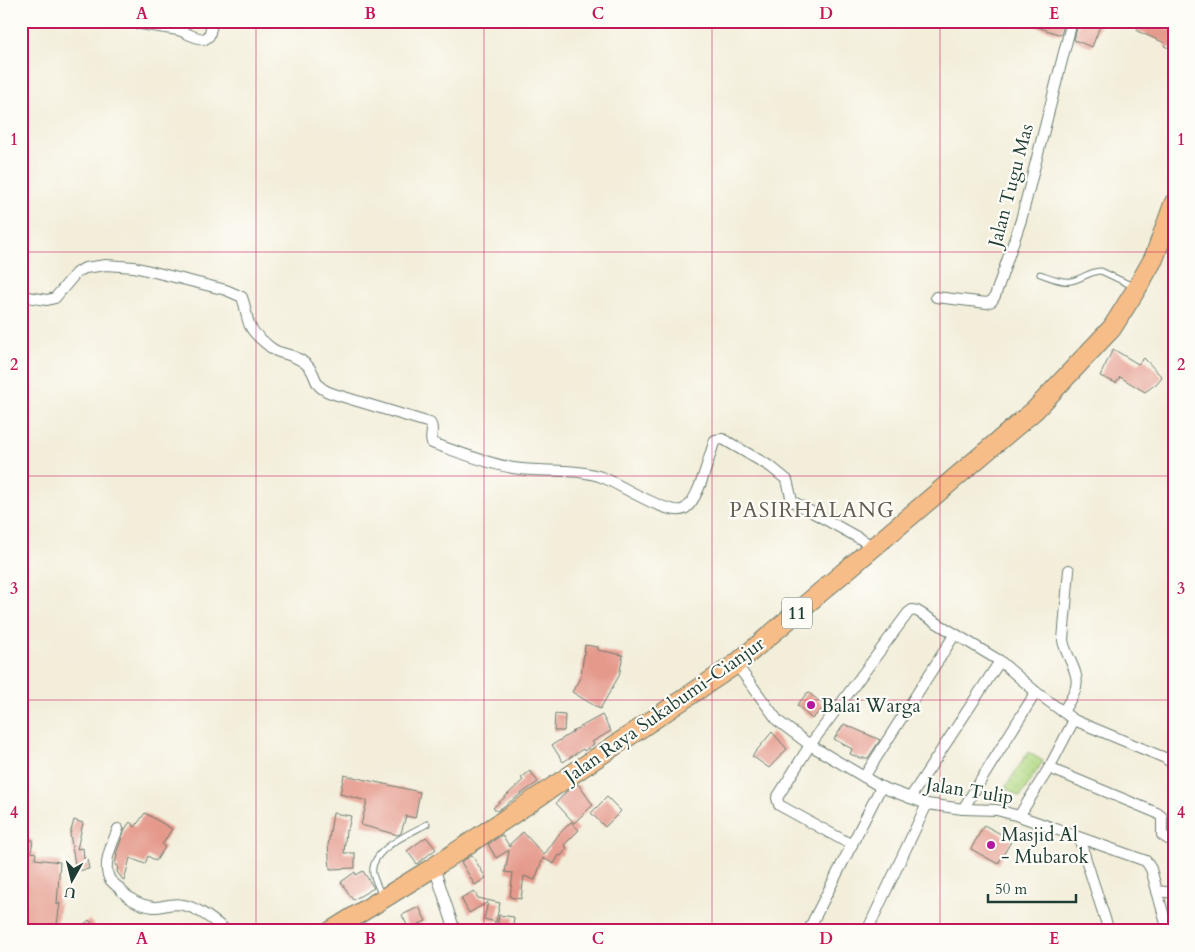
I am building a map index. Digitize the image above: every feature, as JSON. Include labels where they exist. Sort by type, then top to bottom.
[{"type":"highway","name":"Jalan Raya Sukabumi-Cianjur","points":[[331,931],[434,867],[736,664],[1035,410],[1112,328],[1154,258],[1174,203]]},
{"type":"street","points":[[122,21],[178,30],[198,39],[205,39],[209,36],[213,21]]},
{"type":"street","name":"Jalan Tugu Mas","points":[[936,297],[987,303],[992,301],[995,296],[1021,220],[1072,21]]},
{"type":"street","points":[[21,296],[47,300],[55,298],[76,273],[85,268],[106,265],[134,267],[226,290],[242,297],[248,325],[254,333],[271,348],[293,356],[308,366],[320,388],[430,423],[432,426],[432,443],[513,468],[590,474],[606,479],[645,500],[677,510],[683,510],[690,503],[702,479],[715,440],[723,439],[772,467],[787,480],[792,501],[875,547]]},
{"type":"street","points":[[1063,712],[1074,692],[1077,679],[1064,649],[1063,640],[1069,570]]},
{"type":"street","points":[[852,845],[778,805],[777,798],[810,745],[912,610],[917,611],[1000,661],[1036,692],[1074,720],[1173,759]]},
{"type":"street","points":[[864,777],[955,634]]},
{"type":"street","points":[[910,798],[1000,661]]},
{"type":"street","name":"Jalan Tulip","points":[[736,664],[778,721],[810,745],[881,787],[927,804],[963,809],[997,810],[1019,816],[1146,861],[1150,864],[1168,931]]},
{"type":"street","points":[[963,809],[1036,692]]},
{"type":"street","points":[[1019,816],[1074,720]]},
{"type":"street","points":[[1048,768],[1158,813],[1162,817],[1162,835],[1174,840]]},
{"type":"street","points":[[811,931],[811,925],[881,787]]},
{"type":"street","points":[[867,931],[927,804]]},
{"type":"street","points":[[118,829],[108,858],[107,867],[110,878],[125,896],[136,903],[155,907],[172,904],[191,907],[227,931]]},
{"type":"street","points":[[1079,838],[1109,931]]},
{"type":"street","points":[[434,867],[455,931]]},
{"type":"street","points":[[1157,891],[1174,893]]},
{"type":"lane","points":[[1040,274],[1071,281],[1096,271],[1101,271],[1137,288]]},
{"type":"lane","points":[[383,899],[373,874],[376,858],[383,850],[427,824]]},
{"type":"green space","points":[[1028,752],[1043,761],[1020,797],[1005,788]]},
{"type":"building","points":[[1026,21],[1065,21],[1061,35],[1026,23]]},
{"type":"building","points":[[1079,21],[1102,21],[1092,47],[1074,40]]},
{"type":"building","points":[[1141,21],[1150,21],[1170,30],[1174,22],[1174,50],[1164,46],[1165,43],[1137,31]]},
{"type":"building","points":[[1113,349],[1138,364],[1144,358],[1162,377],[1145,392],[1120,377],[1116,383],[1100,376]]},
{"type":"building","points":[[585,645],[598,647],[598,650],[623,655],[619,676],[600,709],[572,692],[581,676]]},
{"type":"building","name":"Balai Warga","points":[[808,692],[825,706],[812,719],[797,705]]},
{"type":"building","points":[[555,714],[565,715],[564,731],[554,731]]},
{"type":"building","points":[[602,715],[611,731],[592,742],[594,744],[584,751],[583,749],[563,762],[552,745]]},
{"type":"building","points":[[844,724],[880,740],[868,758],[860,758],[850,754],[852,749],[834,739]]},
{"type":"building","points":[[772,732],[787,749],[769,768],[752,756]]},
{"type":"building","points":[[530,771],[538,782],[497,811],[493,808],[523,780],[521,778]]},
{"type":"building","points":[[344,775],[420,792],[415,818],[406,816],[401,833],[398,835],[361,825],[367,801],[340,794]]},
{"type":"building","points":[[578,784],[593,805],[574,823],[556,803],[566,792]]},
{"type":"building","points":[[607,797],[621,811],[605,827],[591,813]]},
{"type":"building","points":[[145,813],[172,829],[162,845],[165,847],[156,861],[148,856],[145,864],[130,858],[124,881],[117,872],[118,866],[115,865],[116,854],[125,829],[130,822],[135,827]]},
{"type":"building","points":[[333,813],[351,816],[348,830],[346,830],[344,853],[355,853],[355,868],[330,869],[328,845]]},
{"type":"building","points":[[74,820],[83,823],[77,849],[83,848],[84,859],[87,859],[89,869],[76,871],[70,834]]},
{"type":"building","points":[[571,822],[579,830],[564,845],[567,848],[561,856],[559,855],[554,864],[543,858],[535,880],[524,876],[521,899],[510,897],[513,873],[505,872],[509,850],[496,858],[488,844],[502,835],[510,847],[510,844],[523,832],[544,855],[559,834]]},
{"type":"building","name":"Masjid Al - Mubarok","points":[[984,825],[1012,840],[998,864],[971,849]]},
{"type":"building","points":[[426,837],[436,849],[417,864],[407,851]]},
{"type":"building","points":[[22,838],[33,840],[31,852],[36,853],[35,859],[60,862],[57,905],[60,903],[56,931],[21,931]]},
{"type":"building","points":[[472,855],[486,878],[475,885],[461,862]]},
{"type":"building","points":[[363,871],[374,888],[353,900],[341,882],[355,872],[356,875]]},
{"type":"building","points":[[474,891],[478,898],[500,903],[496,922],[484,919],[488,902],[469,913],[461,898]]},
{"type":"building","points":[[419,907],[426,921],[419,924],[423,931],[410,931],[402,915]]},
{"type":"building","points":[[499,915],[514,917],[512,931],[497,931]]},
{"type":"building","points":[[89,920],[99,931],[76,931]]},
{"type":"place","name":"Balai Warga","points":[[811,705]]},
{"type":"place","name":"Masjid Al - Mubarok","points":[[991,845]]},
{"type":"district","name":"PASIRHALANG","points":[[812,510]]}]
